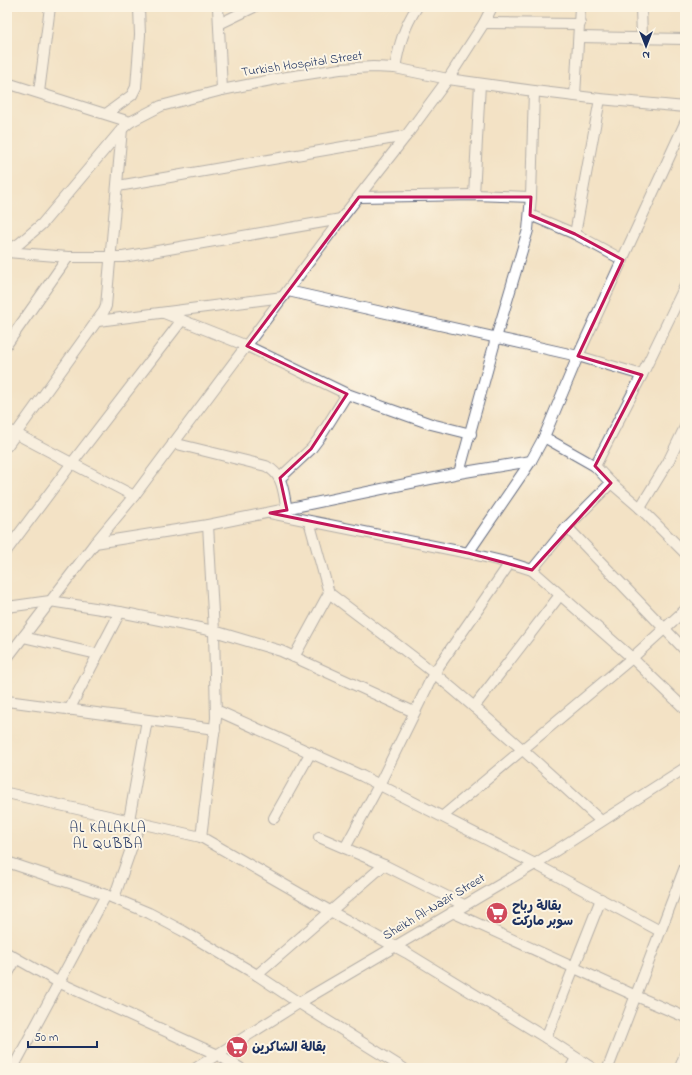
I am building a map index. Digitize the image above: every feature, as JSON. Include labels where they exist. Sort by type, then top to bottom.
[{"type":"street","points":[[39,92],[50,7]]},
{"type":"street","points":[[106,114],[132,95],[136,87],[140,35],[139,7]]},
{"type":"street","points":[[218,7],[222,90]]},
{"type":"street","points":[[219,24],[254,7]]},
{"type":"street","points":[[395,68],[400,41],[408,21],[417,7]]},
{"type":"street","points":[[7,658],[95,543],[134,496],[341,219],[406,136],[448,79],[484,23],[492,7]]},
{"type":"street","points":[[575,96],[580,7]]},
{"type":"street","points":[[641,7],[642,38]]},
{"type":"street","points":[[484,23],[580,24]]},
{"type":"street","points":[[579,37],[685,39]]},
{"type":"street","name":"Turkish Hospital Street","points":[[7,251],[20,243],[42,224],[126,125],[161,106],[222,90],[281,78],[340,69],[373,67],[395,68],[448,79],[534,91],[685,107]]},
{"type":"street","points":[[7,83],[106,114],[126,125],[118,186],[106,306],[98,321],[12,431],[7,446]]},
{"type":"street","points":[[474,195],[480,84]]},
{"type":"street","points":[[460,473],[530,216],[534,91]]},
{"type":"street","points":[[575,234],[600,99]]},
{"type":"street","points":[[468,553],[531,461],[544,437],[578,356],[685,123]]},
{"type":"street","points":[[118,186],[406,136]]},
{"type":"street","points":[[359,197],[474,195],[530,198]]},
{"type":"street","points":[[530,216],[575,234],[623,260]]},
{"type":"street","points":[[7,251],[68,257],[123,257],[341,219]]},
{"type":"street","points":[[7,344],[68,257]]},
{"type":"street","points":[[595,466],[685,286]]},
{"type":"street","points":[[98,321],[164,313],[285,294],[578,356],[642,374]]},
{"type":"street","points":[[164,313],[246,346],[347,394],[432,424],[471,434]]},
{"type":"street","points":[[7,550],[182,320]]},
{"type":"street","points":[[280,478],[311,449],[347,394]]},
{"type":"street","points":[[640,508],[668,462],[685,427]]},
{"type":"street","points":[[12,431],[134,496]]},
{"type":"street","points":[[544,437],[595,466],[685,553]]},
{"type":"street","points":[[173,443],[273,469],[280,478],[287,510]]},
{"type":"street","points":[[95,543],[208,525],[287,510],[460,473],[531,461]]},
{"type":"street","points":[[532,570],[568,527],[611,483]]},
{"type":"street","points":[[270,513],[468,553],[532,570],[632,658],[685,709]]},
{"type":"street","points":[[309,521],[329,593],[434,673],[523,749],[601,821]]},
{"type":"street","points":[[201,838],[216,710],[214,630],[208,525]]},
{"type":"street","points":[[568,527],[685,650]]},
{"type":"street","points":[[345,848],[379,785],[434,673],[510,563]]},
{"type":"street","points":[[294,657],[329,593]]},
{"type":"street","points":[[474,707],[560,596]]},
{"type":"street","points":[[7,607],[50,602],[120,612],[214,630],[281,651],[414,712]]},
{"type":"street","points":[[442,816],[632,658],[685,610]]},
{"type":"street","points":[[69,710],[120,612]]},
{"type":"street","points":[[23,637],[97,654]]},
{"type":"street","points":[[7,701],[214,729]]},
{"type":"street","points":[[216,710],[311,752],[442,816],[660,931]]},
{"type":"street","points":[[129,820],[147,720]]},
{"type":"street","points":[[274,818],[311,752]]},
{"type":"street","name":"Sheikh Al-Nazir Street","points":[[196,1068],[299,1003],[535,864],[685,768]]},
{"type":"street","points":[[7,793],[129,820],[201,838],[394,946],[546,1038],[592,1068]]},
{"type":"street","points":[[13,1068],[58,982],[110,896],[140,823]]},
{"type":"street","points":[[319,837],[384,865],[464,905]]},
{"type":"street","points":[[7,862],[110,896],[148,913],[257,975],[403,1068]]},
{"type":"street","points":[[257,975],[384,865]]},
{"type":"street","points":[[608,1068],[685,867]]},
{"type":"street","points":[[546,1038],[575,968],[600,899]]},
{"type":"street","points":[[452,912],[685,1017]]},
{"type":"street","points":[[7,953],[58,982],[218,1055],[240,1068]]},
{"type":"street","points":[[7,975],[16,959]]},
{"type":"street","points":[[680,1068],[685,1054]]},
{"type":"street","points":[[571,1068],[576,1058]]},
{"type":"highlighted area","points":[[359,197],[531,197],[530,215],[575,234],[623,260],[578,356],[642,375],[595,466],[611,483],[532,570],[468,553],[270,513],[287,510],[280,478],[311,449],[347,394],[247,346]]},
{"type":"place","name":"بقالة رباح سوبر ماركت","points":[[497,913]]},
{"type":"place","name":"بقالة الشاكرين","points":[[237,1047]]},
{"type":"district","name":"AL KALAKLA AL QUBBA","points":[[108,836]]}]
